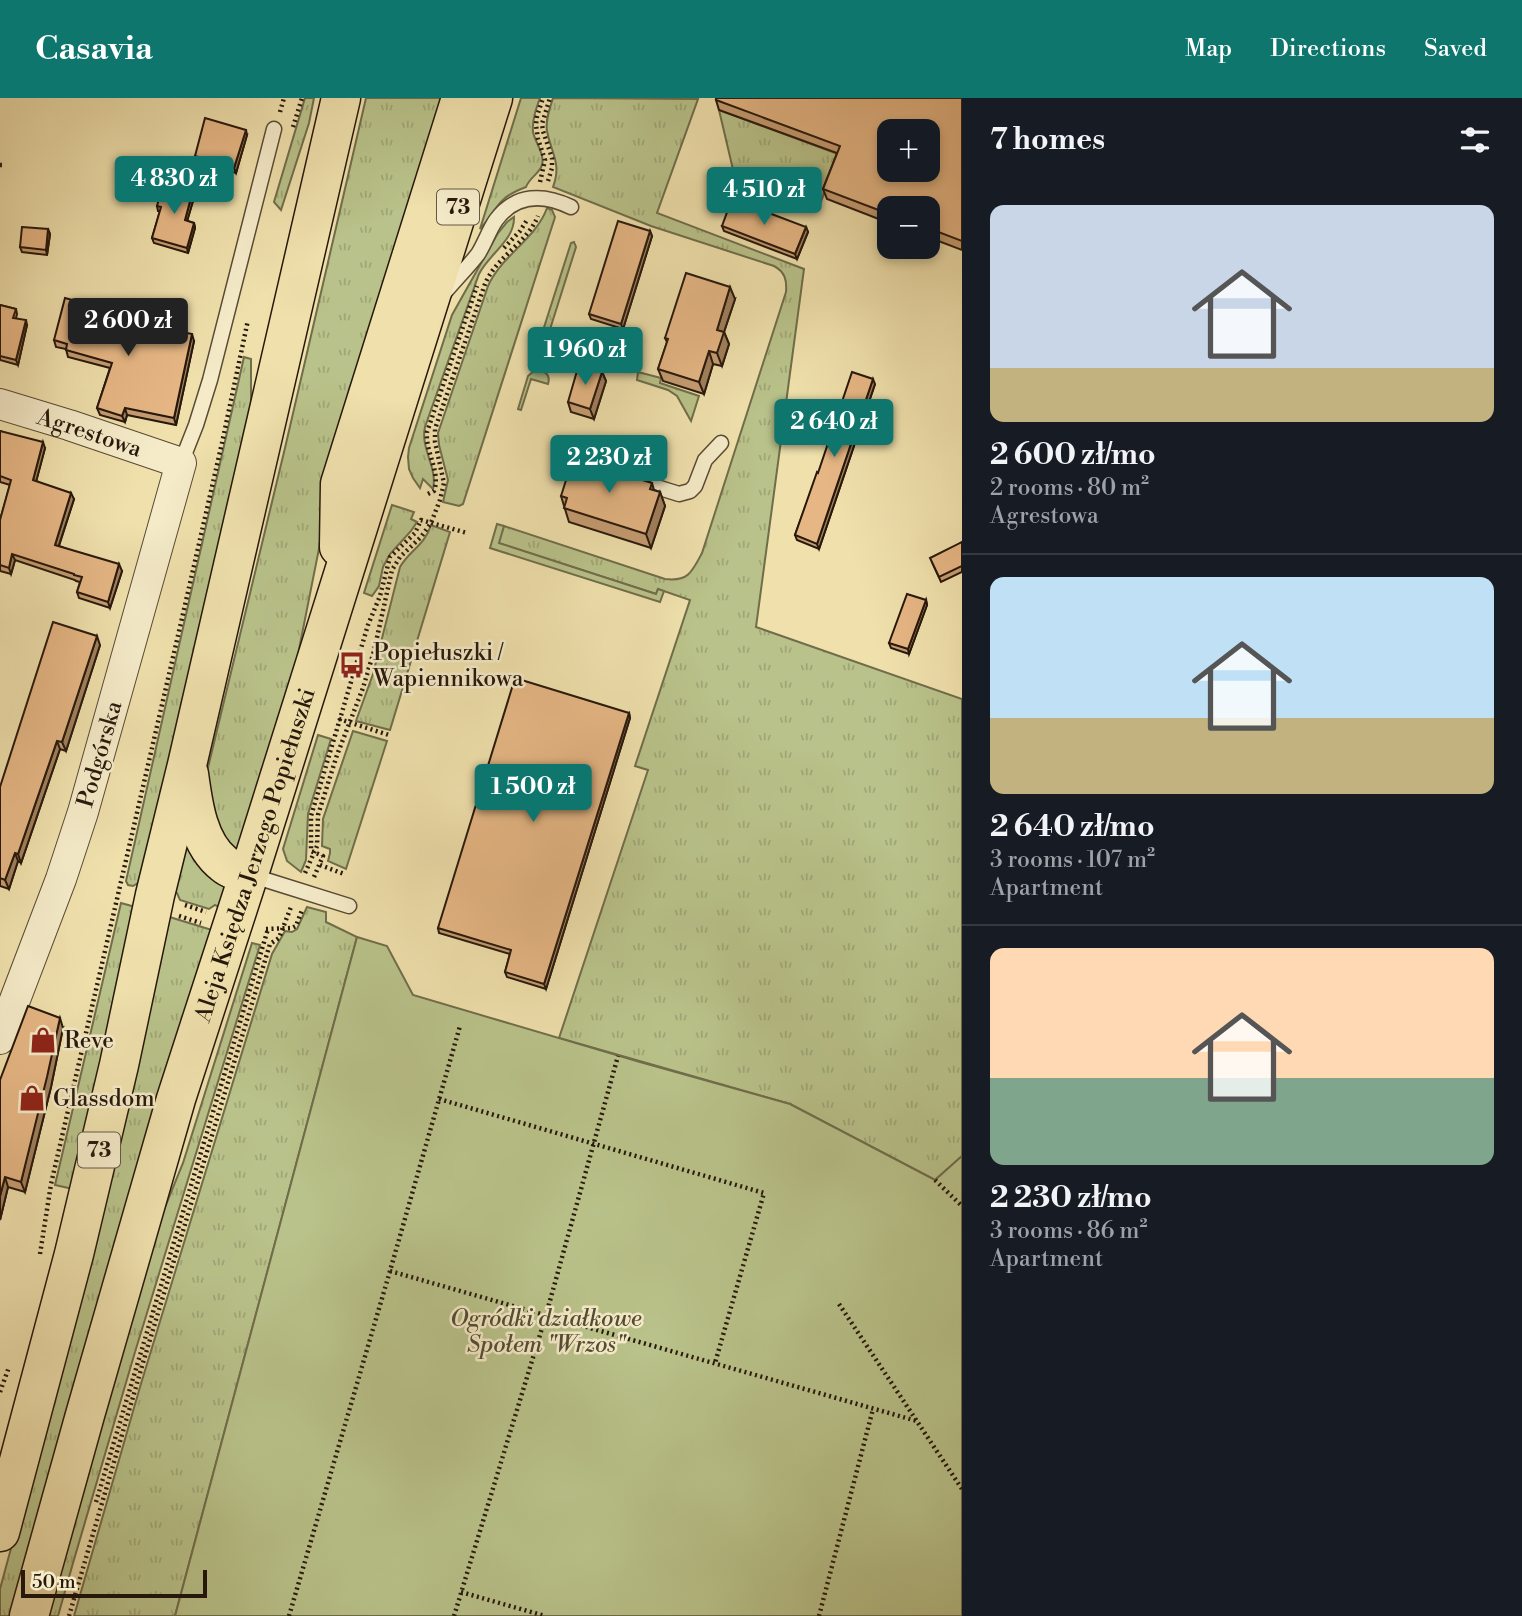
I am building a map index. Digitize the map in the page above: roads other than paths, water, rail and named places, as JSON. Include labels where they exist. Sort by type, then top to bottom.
[{"type":"main road","name":"73","points":[[0,1532],[75,1254],[155,895],[341,98]]},
{"type":"main road","points":[[338,587],[340,484],[461,98]]},
{"type":"main road","name":"Aleja Księdza Jerzego Popiełuszki","points":[[29,1616],[176,1099],[493,98]]},
{"type":"main road","points":[[187,765],[194,810],[208,846],[223,864],[232,870],[249,874]]},
{"type":"street","name":"Agrestowa","points":[[0,404],[181,463]]},
{"type":"street","name":"Podgórska","points":[[0,1040],[57,890],[83,812],[181,463]]},
{"type":"lane","points":[[181,463],[210,380],[274,129]]},
{"type":"lane","points":[[424,317],[476,256],[494,223],[505,211],[518,202],[534,198],[552,199],[571,207]]},
{"type":"lane","points":[[578,446],[615,474],[678,494],[690,491],[695,486],[705,460],[721,443]]},
{"type":"lane","points":[[249,874],[349,906]]},
{"type":"place","name":"Popiełuszki / Wapiennikowa","points":[[352,665]]},
{"type":"place","name":"Reve","points":[[43,1040]]},
{"type":"place","name":"Glassdom","points":[[32,1098]]},
{"type":"park label","name":"Ogródki działkowe Społem \"Wrzos\"","points":[[546,1331]]}]
